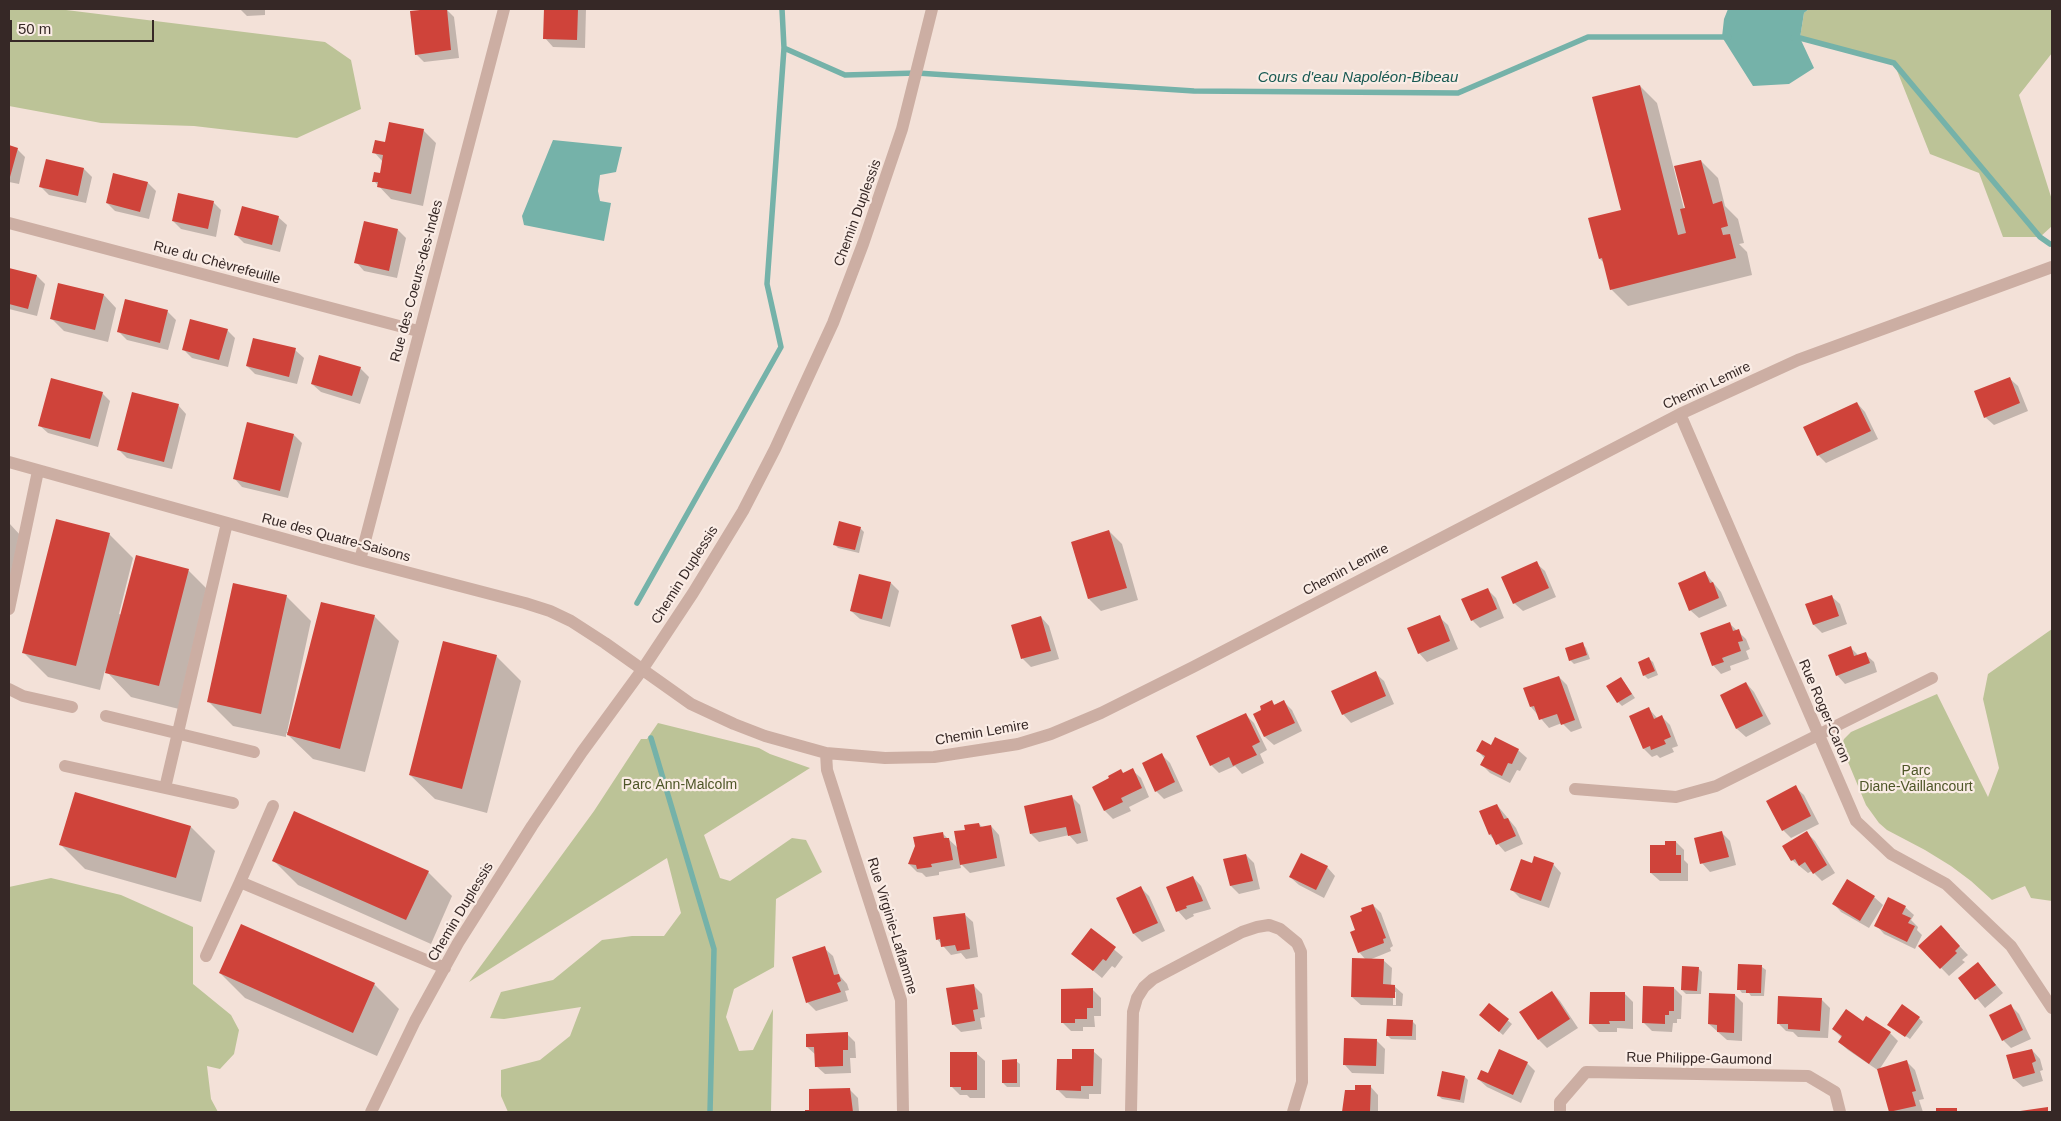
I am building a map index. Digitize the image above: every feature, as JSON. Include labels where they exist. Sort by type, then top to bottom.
[{"type":"street","name":"Rue des Coeurs-des-Indes","points":[[360,560],[418,331],[504,9]]},
{"type":"street","name":"Chemin Duplessis","points":[[371,1112],[415,1021],[469,926],[532,826],[582,752],[642,670],[693,593],[743,511],[801,396],[833,323],[867,235],[900,138],[932,9]]},
{"type":"street","name":"Rue du Chèvrefeuille","points":[[9,223],[418,331]]},
{"type":"street","name":"Chemin Lemire","points":[[642,670],[691,704],[714,715],[765,736],[826,753],[885,758],[934,757],[1000,748],[1051,734],[1101,713],[1193,667],[1680,414],[1798,360],[2052,267]]},
{"type":"street","name":"Rue Roger-Caron","points":[[1680,414],[1856,821],[1890,854],[1946,884],[2005,939],[2052,1008]]},
{"type":"street","name":"Rue des Quatre-Saisons","points":[[9,462],[550,611],[571,621],[642,670]]},
{"type":"street","points":[[9,609],[38,470]]},
{"type":"street","points":[[165,788],[227,523]]},
{"type":"street","points":[[1575,789],[1676,797],[1716,786],[1932,678]]},
{"type":"street","points":[[9,689],[23,696],[72,707]]},
{"type":"street","points":[[106,716],[254,752]]},
{"type":"street","name":"Rue Virginie-Laflamme","points":[[826,753],[826,770],[901,1000],[903,1112]]},
{"type":"street","points":[[65,766],[233,803]]},
{"type":"street","points":[[206,956],[273,806]]},
{"type":"street","points":[[240,882],[445,968]]},
{"type":"street","points":[[1131,1112],[1133,1012],[1137,998],[1144,987],[1153,980],[1242,932],[1257,926],[1270,925],[1280,929],[1297,943],[1301,952],[1302,1082],[1293,1112]]},
{"type":"street","name":"Rue Philippe-Gaumond","points":[[1560,1112],[1560,1102],[1586,1072],[1808,1076],[1835,1092],[1840,1112]]},
{"type":"green space","points":[[9,9],[58,9],[325,42],[351,60],[361,109],[297,138],[194,126],[101,123],[9,106]]},
{"type":"green space","points":[[1809,9],[2052,9],[2052,53],[2019,95],[2052,200],[2052,226],[2040,237],[2003,237],[1979,173],[1930,154],[1894,63],[1800,38],[1804,13]]},
{"type":"green space","name":"Parc Diane-Vaillancourt","points":[[2052,629],[2052,901],[2031,898],[2025,886],[1992,900],[1951,866],[1887,830],[1879,823],[1866,805],[1842,744],[1851,732],[1937,694],[1988,797],[1999,768],[1983,699],[1988,674]]},
{"type":"green space","name":"Parc Ann-Malcolm","points":[[658,723],[759,748],[770,754],[810,768],[704,835],[720,878],[730,881],[792,838],[806,840],[822,872],[776,899],[774,967],[734,989],[726,1017],[739,1051],[753,1050],[773,1009],[771,1112],[508,1112],[501,1096],[501,1070],[540,1060],[570,1036],[581,1007],[504,1019],[490,1018],[501,992],[553,980],[602,940],[632,936],[664,936],[681,913],[667,858],[469,982],[594,811],[641,739],[647,739]]},
{"type":"green space","points":[[51,878],[121,895],[193,927],[193,984],[231,1015],[239,1030],[234,1054],[220,1069],[207,1066],[211,1099],[218,1112],[9,1112],[9,887]]},
{"type":"water","points":[[1728,9],[1809,9],[1804,13],[1800,38],[1814,68],[1789,84],[1753,86],[1722,37],[1724,19]]},
{"type":"water","points":[[553,140],[622,147],[616,172],[600,175],[598,191],[600,201],[611,203],[604,241],[524,225],[522,216]]},
{"type":"building","points":[[447,9],[451,50],[415,55],[410,11]]},
{"type":"building","points":[[544,9],[578,9],[577,40],[543,39]]},
{"type":"building","points":[[1640,85],[1678,235],[1686,233],[1680,209],[1685,208],[1674,166],[1701,160],[1713,204],[1722,201],[1728,226],[1721,228],[1723,235],[1730,234],[1736,258],[1610,290],[1602,258],[1599,259],[1588,218],[1621,210],[1592,97]]},
{"type":"building","points":[[389,122],[424,129],[411,194],[377,187],[378,182],[372,182],[374,172],[380,173],[383,155],[372,153],[375,140],[385,142]]},
{"type":"building","points":[[9,145],[18,148],[10,177],[9,176]]},
{"type":"building","points":[[46,159],[84,168],[78,196],[39,187]]},
{"type":"building","points":[[113,173],[148,182],[140,212],[106,203]]},
{"type":"building","points":[[178,193],[214,201],[208,229],[172,221]]},
{"type":"building","points":[[242,206],[279,216],[272,245],[234,235]]},
{"type":"building","points":[[364,221],[398,229],[389,271],[354,263]]},
{"type":"building","points":[[9,268],[37,275],[28,309],[9,304]]},
{"type":"building","points":[[58,283],[104,294],[95,330],[50,319]]},
{"type":"building","points":[[125,299],[168,310],[160,343],[117,332]]},
{"type":"building","points":[[190,319],[228,329],[219,360],[182,350]]},
{"type":"building","points":[[253,338],[296,348],[289,377],[246,366]]},
{"type":"building","points":[[319,355],[361,367],[352,396],[311,384]]},
{"type":"building","points":[[2010,377],[2020,403],[1984,418],[1974,391]]},
{"type":"building","points":[[51,378],[103,392],[90,439],[38,426]]},
{"type":"building","points":[[132,392],[179,404],[164,462],[117,450]]},
{"type":"building","points":[[1857,402],[1871,431],[1817,456],[1803,427]]},
{"type":"building","points":[[247,422],[294,434],[280,491],[233,479]]},
{"type":"building","points":[[56,519],[110,533],[76,666],[22,653]]},
{"type":"building","points":[[839,521],[861,527],[855,550],[833,545]]},
{"type":"building","points":[[1109,530],[1127,588],[1088,599],[1071,542]]},
{"type":"building","points":[[136,555],[189,569],[159,686],[105,673]]},
{"type":"building","points":[[1537,561],[1549,588],[1513,604],[1501,577]]},
{"type":"building","points":[[1705,571],[1710,583],[1713,582],[1719,598],[1689,611],[1678,583]]},
{"type":"building","points":[[859,574],[891,582],[882,619],[850,611]]},
{"type":"building","points":[[233,583],[287,595],[261,714],[207,702]]},
{"type":"building","points":[[1488,588],[1497,609],[1471,621],[1461,599]]},
{"type":"building","points":[[1832,595],[1839,616],[1813,625],[1805,604]]},
{"type":"building","points":[[321,602],[375,615],[340,749],[287,735]]},
{"type":"building","points":[[1440,615],[1450,641],[1418,654],[1407,628]]},
{"type":"building","points":[[1041,616],[1051,651],[1021,659],[1011,625]]},
{"type":"building","points":[[1730,622],[1733,631],[1739,629],[1743,641],[1738,642],[1741,651],[1722,658],[1724,662],[1712,666],[1700,633]]},
{"type":"building","points":[[443,641],[497,655],[462,789],[409,775]]},
{"type":"building","points":[[1583,642],[1587,655],[1569,661],[1565,648]]},
{"type":"building","points":[[1851,646],[1854,656],[1866,652],[1870,663],[1836,676],[1828,655]]},
{"type":"building","points":[[1649,657],[1655,671],[1643,676],[1638,662]]},
{"type":"building","points":[[1376,671],[1386,696],[1342,715],[1331,691]]},
{"type":"building","points":[[1559,676],[1575,720],[1561,725],[1557,714],[1539,720],[1534,706],[1530,707],[1523,688]]},
{"type":"building","points":[[1621,677],[1632,694],[1617,703],[1606,686]]},
{"type":"building","points":[[1746,682],[1763,716],[1736,729],[1720,695]]},
{"type":"building","points":[[1272,700],[1274,705],[1284,700],[1295,723],[1264,737],[1253,714],[1261,710],[1260,706]]},
{"type":"building","points":[[1649,707],[1654,719],[1662,715],[1671,737],[1664,740],[1666,744],[1651,750],[1650,746],[1643,749],[1629,716]]},
{"type":"building","points":[[1246,713],[1260,742],[1252,746],[1257,755],[1233,766],[1229,757],[1210,766],[1196,736]]},
{"type":"building","points":[[1495,737],[1519,749],[1512,764],[1508,763],[1502,776],[1480,765],[1485,756],[1476,751],[1482,740],[1491,745]]},
{"type":"building","points":[[1162,753],[1175,782],[1155,792],[1142,763]]},
{"type":"building","points":[[1133,768],[1142,788],[1121,798],[1123,802],[1104,811],[1092,787],[1121,769],[1123,773]]},
{"type":"building","points":[[1796,785],[1811,816],[1782,831],[1766,801]]},
{"type":"building","points":[[75,792],[191,826],[176,878],[59,845]]},
{"type":"building","points":[[1072,795],[1081,833],[1068,836],[1066,827],[1030,834],[1024,806]]},
{"type":"building","points":[[1497,804],[1504,819],[1508,818],[1516,836],[1496,845],[1491,834],[1489,835],[1479,811]]},
{"type":"building","points":[[294,811],[429,871],[406,920],[272,861]]},
{"type":"building","points":[[979,823],[980,827],[991,825],[997,858],[960,865],[954,831],[965,830],[964,825]]},
{"type":"building","points":[[1722,831],[1729,857],[1700,864],[1694,838]]},
{"type":"building","points":[[1807,831],[1827,865],[1813,874],[1805,862],[1799,866],[1795,859],[1791,861],[1782,846]]},
{"type":"building","points":[[943,832],[944,838],[949,838],[953,860],[931,864],[932,867],[917,869],[916,865],[908,864],[915,846],[913,837]]},
{"type":"building","points":[[1665,841],[1676,841],[1676,855],[1681,855],[1681,873],[1650,873],[1650,845],[1665,845]]},
{"type":"building","points":[[1301,853],[1328,866],[1316,890],[1289,877]]},
{"type":"building","points":[[1246,854],[1253,881],[1230,886],[1223,859]]},
{"type":"building","points":[[1534,856],[1554,863],[1541,901],[1510,890],[1521,859],[1532,863]]},
{"type":"building","points":[[1193,876],[1203,901],[1186,906],[1187,908],[1176,912],[1166,887]]},
{"type":"building","points":[[1847,879],[1875,896],[1860,921],[1832,904]]},
{"type":"building","points":[[1141,886],[1158,923],[1133,934],[1116,898]]},
{"type":"building","points":[[1888,897],[1906,906],[1902,914],[1911,918],[1908,923],[1915,926],[1907,942],[1874,926]]},
{"type":"building","points":[[1373,904],[1386,938],[1383,939],[1384,943],[1358,953],[1350,932],[1355,930],[1350,916],[1362,911],[1361,908]]},
{"type":"building","points":[[965,913],[970,949],[957,951],[955,945],[941,947],[940,939],[936,940],[933,917]]},
{"type":"building","points":[[241,924],[375,983],[353,1033],[219,973]]},
{"type":"building","points":[[1941,925],[1960,946],[1955,951],[1957,953],[1940,969],[1918,946]]},
{"type":"building","points":[[1091,928],[1116,947],[1106,961],[1103,959],[1093,971],[1071,954]]},
{"type":"building","points":[[825,946],[834,975],[839,974],[841,981],[837,983],[841,992],[806,1003],[792,957]]},
{"type":"building","points":[[1352,958],[1384,959],[1383,984],[1395,985],[1395,998],[1351,997]]},
{"type":"building","points":[[1978,962],[1996,985],[1975,1000],[1958,978]]},
{"type":"building","points":[[1738,964],[1762,965],[1761,993],[1746,993],[1746,990],[1737,990]]},
{"type":"building","points":[[1682,966],[1699,967],[1697,991],[1681,990]]},
{"type":"building","points":[[974,984],[978,1009],[973,1010],[975,1021],[952,1025],[946,988]]},
{"type":"building","points":[[1643,986],[1674,987],[1674,1011],[1669,1011],[1669,1015],[1665,1015],[1665,1024],[1642,1023]]},
{"type":"building","points":[[1093,988],[1093,1008],[1087,1008],[1087,1019],[1075,1019],[1075,1023],[1061,1023],[1061,989]]},
{"type":"building","points":[[1552,991],[1570,1019],[1538,1040],[1519,1012]]},
{"type":"building","points":[[1590,992],[1625,992],[1625,1021],[1609,1021],[1610,1024],[1589,1024]]},
{"type":"building","points":[[1709,993],[1735,994],[1734,1033],[1717,1032],[1717,1025],[1708,1024]]},
{"type":"building","points":[[1778,996],[1822,998],[1820,1031],[1788,1029],[1788,1024],[1777,1024]]},
{"type":"building","points":[[1489,1003],[1509,1019],[1499,1032],[1479,1015]]},
{"type":"building","points":[[1902,1004],[1920,1017],[1905,1037],[1887,1025]]},
{"type":"building","points":[[2011,1004],[2023,1030],[2002,1041],[1989,1015]]},
{"type":"building","points":[[1846,1009],[1863,1021],[1866,1016],[1891,1032],[1869,1064],[1838,1042],[1842,1036],[1832,1029]]},
{"type":"building","points":[[1387,1019],[1413,1020],[1412,1036],[1386,1036]]},
{"type":"building","points":[[848,1032],[848,1050],[843,1050],[843,1066],[815,1067],[814,1047],[806,1047],[806,1034]]},
{"type":"building","points":[[1344,1038],[1377,1039],[1376,1066],[1343,1065]]},
{"type":"building","points":[[1072,1049],[1094,1049],[1093,1086],[1081,1086],[1081,1091],[1056,1090],[1057,1059],[1072,1059]]},
{"type":"building","points":[[1499,1049],[1528,1062],[1513,1095],[1477,1079],[1481,1070],[1488,1073]]},
{"type":"building","points":[[2032,1049],[2036,1061],[2032,1063],[2035,1073],[2013,1079],[2006,1055]]},
{"type":"building","points":[[950,1052],[977,1052],[977,1090],[961,1090],[961,1087],[950,1087]]},
{"type":"building","points":[[1017,1059],[1017,1083],[1002,1083],[1002,1060]]},
{"type":"building","points":[[1907,1060],[1916,1091],[1912,1092],[1916,1106],[1889,1112],[1877,1069]]},
{"type":"building","points":[[1442,1071],[1465,1076],[1460,1100],[1437,1096]]},
{"type":"building","points":[[1355,1085],[1371,1085],[1370,1112],[1342,1112],[1345,1090],[1355,1090]]},
{"type":"building","points":[[850,1088],[853,1112],[805,1112],[805,1110],[809,1110],[809,1089]]},
{"type":"building","points":[[2048,1107],[2048,1112],[2020,1112],[2020,1111]]},
{"type":"building","points":[[1936,1108],[1957,1108],[1957,1112],[1936,1112]]},
{"type":"waterway","points":[[637,603],[781,347],[767,284],[784,48],[782,9]]},
{"type":"waterway","name":"Cours d'eau Napoléon-Bibeau","points":[[784,48],[845,75],[917,73],[1194,91],[1458,93],[1588,37],[1729,37]]},
{"type":"waterway","name":"Cours d'eau Napoléon-Bibeau","points":[[1793,38],[1800,38],[1894,63],[2040,237],[2050,244]]},
{"type":"waterway","points":[[651,738],[714,949],[710,1112]]}]
